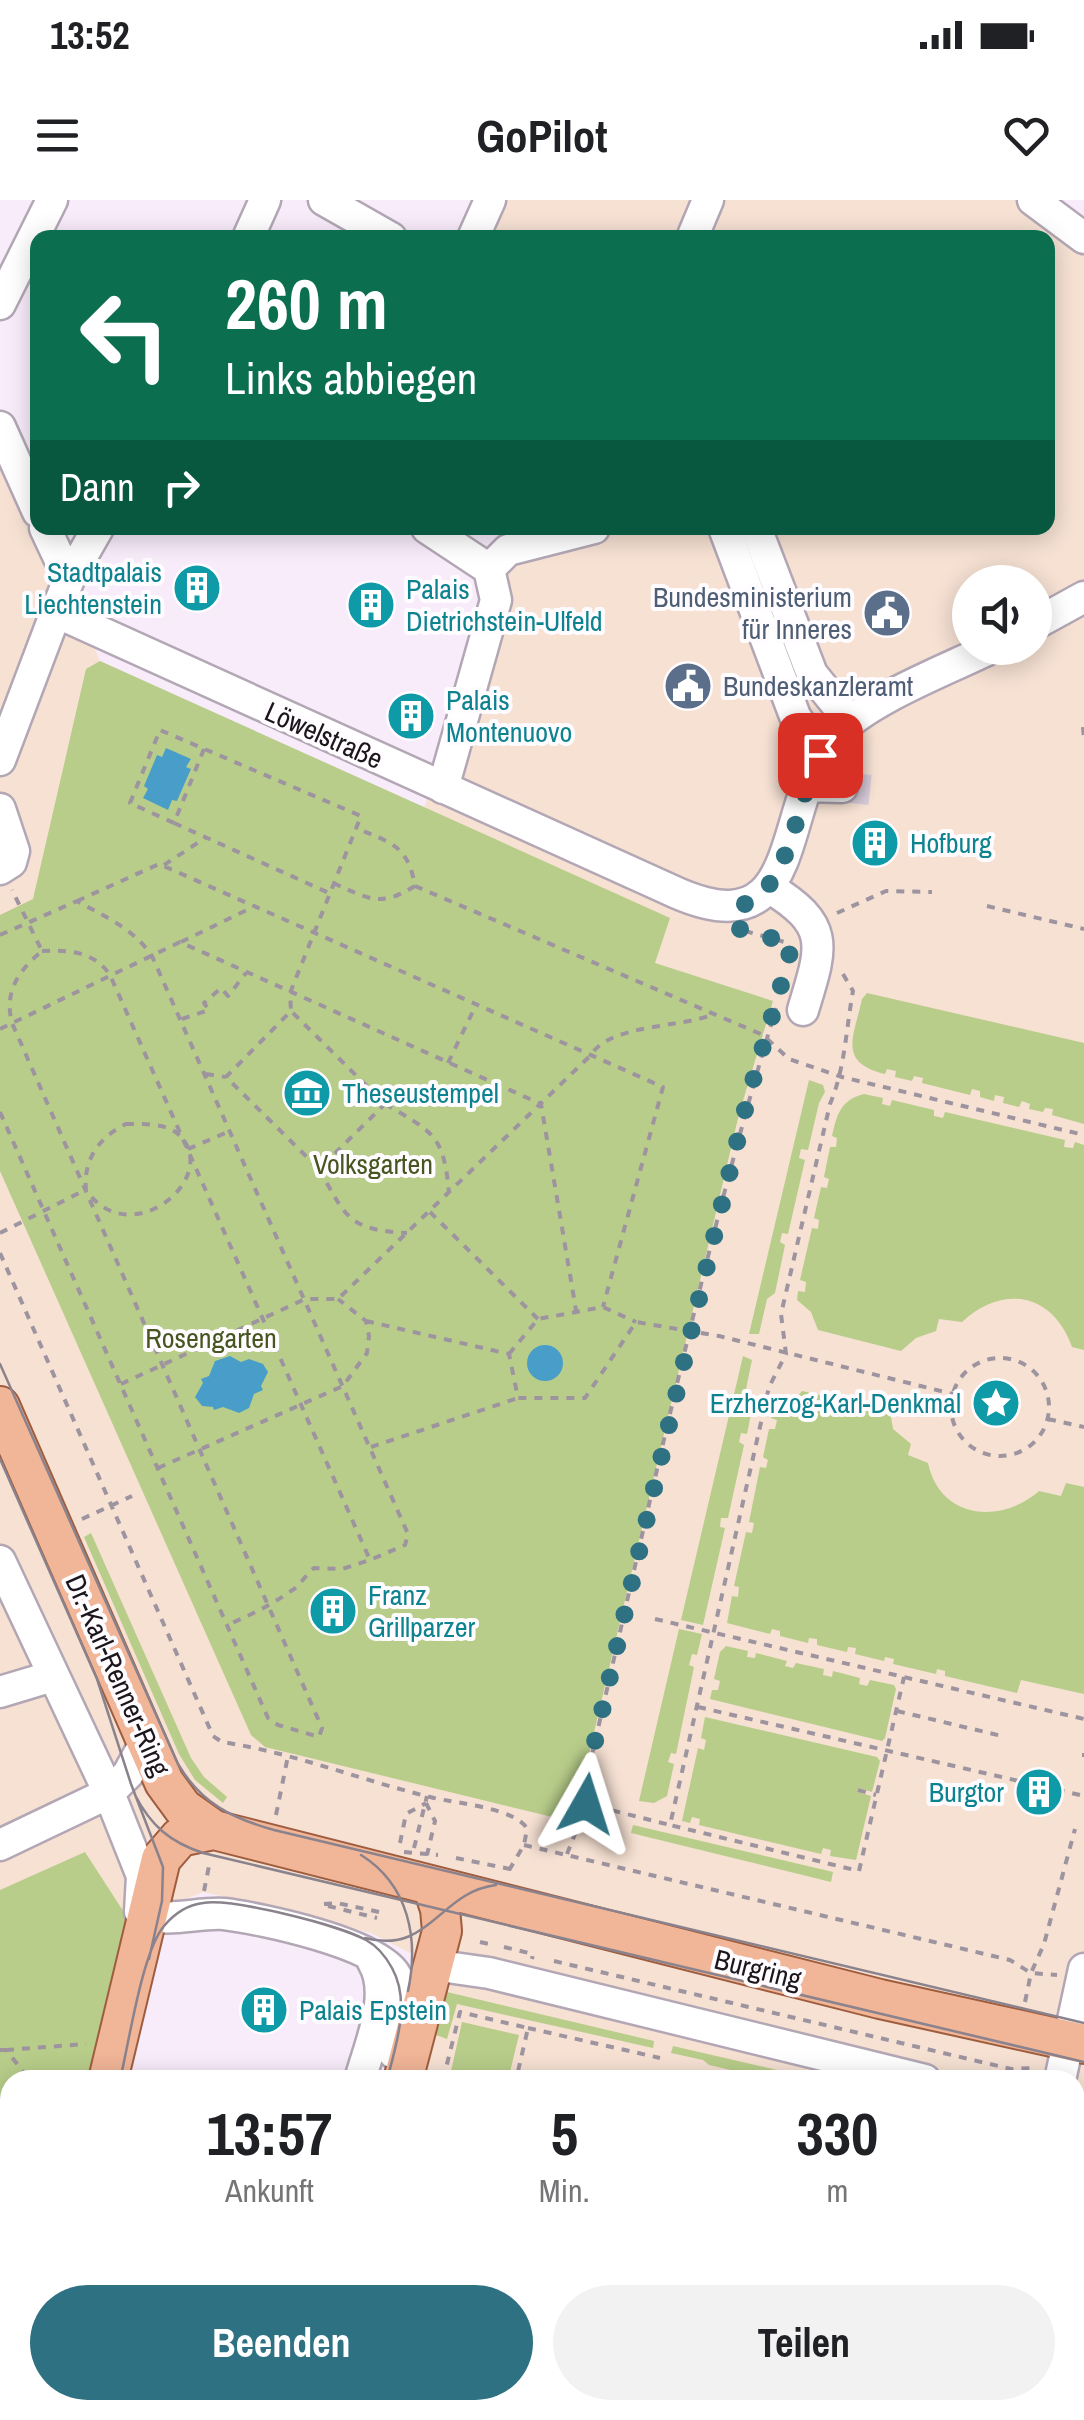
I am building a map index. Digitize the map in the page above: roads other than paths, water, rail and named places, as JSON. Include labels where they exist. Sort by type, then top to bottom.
[{"type":"main road","name":"Dr.-Karl-Renner-Ring","points":[[0,1406],[146,1741],[183,1808],[214,1830],[433,1864]]},
{"type":"main road","points":[[113,2062],[165,1851],[189,1833],[214,1830]]},
{"type":"main road","points":[[406,2070],[442,1931],[433,1864]]},
{"type":"main road","name":"Burgring","points":[[433,1864],[880,1999],[1076,2042]]},
{"type":"street","points":[[37,230],[52,200]]},
{"type":"street","points":[[252,230],[265,200]]},
{"type":"street","points":[[324,200],[377,230]]},
{"type":"street","points":[[477,230],[490,200]]},
{"type":"street","points":[[695,230],[708,200]]},
{"type":"street","points":[[1033,200],[1084,238]]},
{"type":"street","points":[[0,304],[30,244]]},
{"type":"street","points":[[0,427],[30,494]]},
{"type":"street","points":[[48,535],[69,579]]},
{"type":"street","points":[[0,760],[69,579],[94,535]]},
{"type":"street","points":[[438,535],[489,569],[496,600],[443,788]]},
{"type":"street","points":[[489,569],[508,550],[567,535]]},
{"type":"street","points":[[726,535],[794,716],[820,755]]},
{"type":"street","points":[[759,535],[812,674],[850,721]]},
{"type":"street","points":[[1052,615],[1084,597]]},
{"type":"street","name":"Löwelstraße","points":[[56,612],[677,893],[716,908],[750,904],[770,888]]},
{"type":"street","points":[[790,1007],[818,959],[802,934],[792,901],[770,888],[805,786],[820,755],[850,721],[958,665]]},
{"type":"street","points":[[782,684],[812,674]]},
{"type":"street","points":[[805,786],[842,787]]},
{"type":"street","points":[[0,809],[3,855]]},
{"type":"street","points":[[0,1561],[109,1794],[142,1876],[140,1912],[150,1916],[225,1914],[343,1942],[386,1963],[399,1987],[400,2018],[389,2070]]},
{"type":"street","points":[[0,1692],[53,1676]]},
{"type":"street","points":[[0,1845],[109,1794],[128,1774],[146,1741]]},
{"type":"street","points":[[0,1862],[55,1837]]},
{"type":"street","points":[[362,1950],[378,1971],[380,1999],[362,2070]]},
{"type":"street","points":[[433,1964],[489,1973],[884,2070]]},
{"type":"street","points":[[1064,2070],[1076,2042],[1084,1969]]},
{"type":"water","points":[[166,748],[191,759],[186,767],[191,769],[177,801],[172,800],[168,810],[143,798],[157,755],[162,757]]},
{"type":"water","points":[[545,1345],[558,1350],[563,1363],[558,1376],[545,1381],[532,1376],[527,1363],[532,1350]]},
{"type":"water","points":[[230,1356],[241,1362],[249,1359],[263,1364],[268,1372],[263,1390],[254,1394],[249,1408],[239,1413],[202,1406],[195,1397],[203,1383],[201,1379],[209,1376],[215,1361]]},
{"type":"tunnel","points":[[842,787],[870,790]]},
{"type":"tram line","points":[[0,1364],[178,1764],[197,1789],[219,1807],[274,1830],[1084,2023]]},
{"type":"tram line","points":[[0,1459],[97,1679],[163,1867],[162,1901],[149,1959]]},
{"type":"tram line","points":[[135,1795],[163,1831],[203,1853],[1084,2062]]},
{"type":"tram line","points":[[361,1855],[390,1882],[407,1915],[412,1952],[408,1991]]},
{"type":"tram line","points":[[365,1938],[405,1938],[461,1899],[496,1885]]},
{"type":"tram line","points":[[122,2070],[143,1976],[156,1939],[181,1911],[197,1904],[217,1903],[285,1914],[333,1927],[374,1945],[392,1968],[401,1995],[400,2024],[390,2070]]},
{"type":"place","name":"Stadtpalais Liechtenstein","points":[[197,588]]},
{"type":"place","name":"Palais Dietrichstein-Ulfeld","points":[[371,605]]},
{"type":"place","name":"Bundesministerium für Inneres","points":[[887,613]]},
{"type":"place","name":"Bundeskanzleramt","points":[[688,686]]},
{"type":"place","name":"Palais Montenuovo","points":[[411,716]]},
{"type":"place","name":"Hofburg","points":[[875,843]]},
{"type":"place","name":"Theseustempel","points":[[307,1093]]},
{"type":"place","name":"Erzherzog-Karl-Denkmal","points":[[996,1403]]},
{"type":"place","name":"Franz Grillparzer","points":[[333,1611]]},
{"type":"place","name":"Burgtor","points":[[1039,1792]]},
{"type":"place","name":"Palais Epstein","points":[[264,2010]]},
{"type":"park label","name":"Volksgarten","points":[[373,1164]]},
{"type":"park label","name":"Rosengarten","points":[[211,1338]]}]
